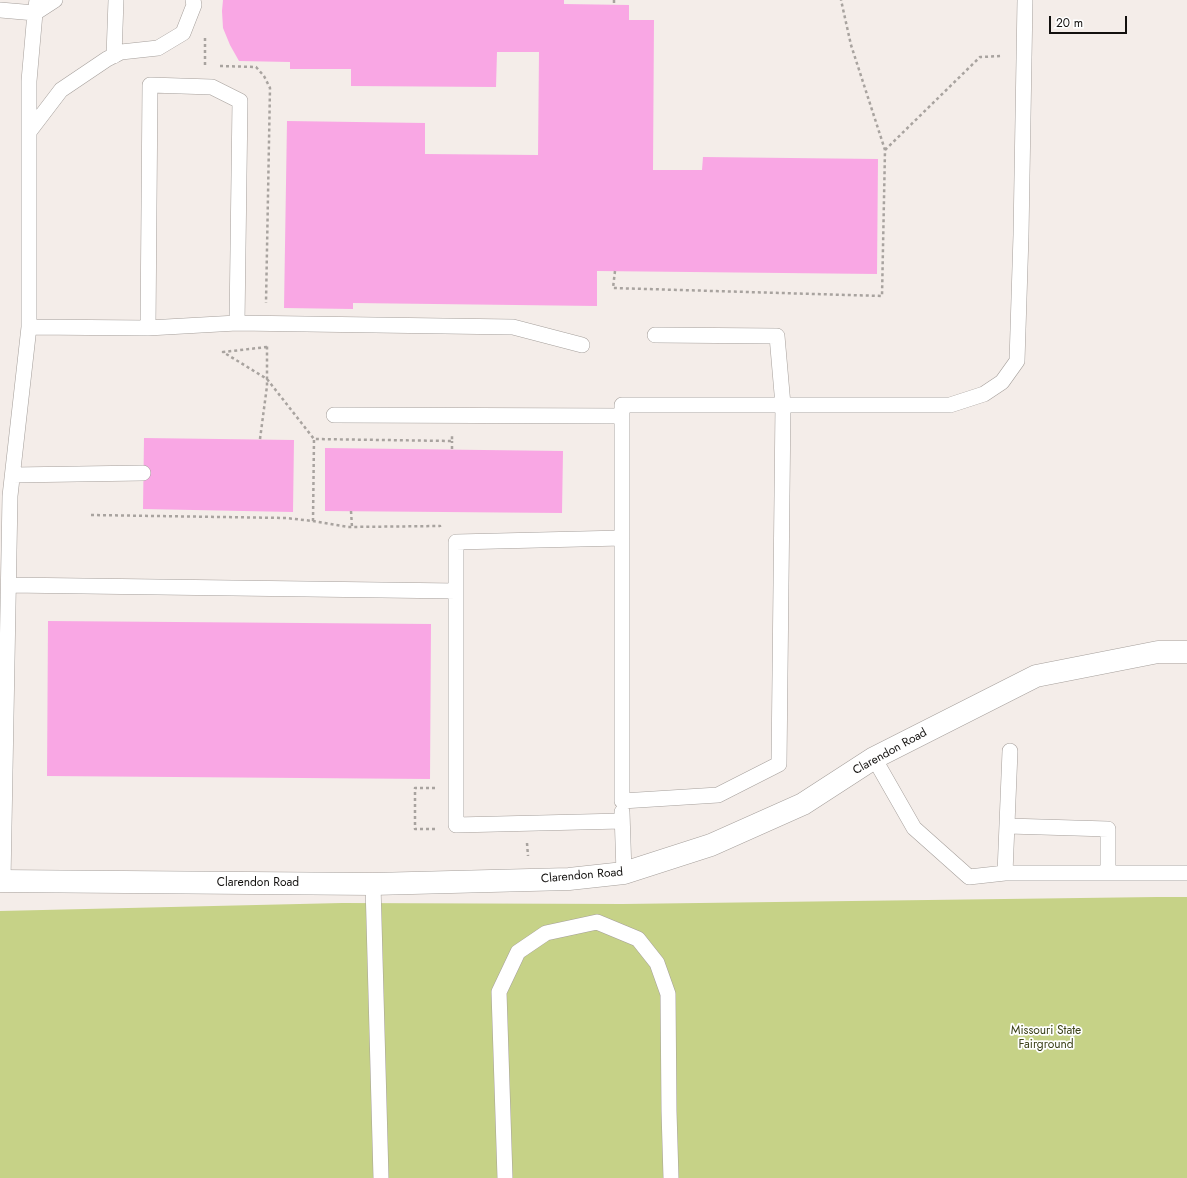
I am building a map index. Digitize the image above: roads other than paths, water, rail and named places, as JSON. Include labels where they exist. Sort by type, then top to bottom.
[{"type":"street","name":"Clarendon Road","points":[[1,881],[373,884],[569,879],[624,873],[711,845],[803,804],[874,758],[1036,676],[1158,652],[1187,652]]},
{"type":"lane","points":[[0,10],[36,7],[55,0]]},
{"type":"lane","points":[[114,56],[116,0]]},
{"type":"lane","points":[[29,132],[61,90],[107,59],[121,52],[158,48],[183,33],[194,5],[193,0]]},
{"type":"lane","points":[[624,873],[622,821],[622,405],[950,405],[984,394],[1002,382],[1017,361],[1021,235],[1025,0]]},
{"type":"lane","points":[[1,881],[10,496],[29,327],[29,81],[36,7]]},
{"type":"lane","points":[[148,328],[150,85],[212,87],[240,102],[237,323]]},
{"type":"lane","points":[[29,327],[148,328],[237,323],[513,327],[582,345]]},
{"type":"lane","points":[[622,801],[718,796],[779,764],[784,405],[777,336],[654,335]]},
{"type":"lane","points":[[334,415],[622,416]]},
{"type":"lane","points":[[12,475],[143,473]]},
{"type":"lane","points":[[622,538],[456,542],[456,825],[622,821]]},
{"type":"lane","points":[[8,585],[456,591]]},
{"type":"lane","points":[[1006,873],[1010,750]]},
{"type":"lane","points":[[874,758],[914,828],[969,877],[1006,873],[1187,872]]},
{"type":"lane","points":[[1008,826],[1108,829],[1108,873]]},
{"type":"lane","points":[[373,884],[381,1178]]},
{"type":"lane","points":[[505,1178],[499,992],[518,952],[546,933],[597,922],[638,939],[657,963],[668,994],[671,1178]]},
{"type":"park label","name":"Missouri State Fairground","points":[[1046,1038]]}]
